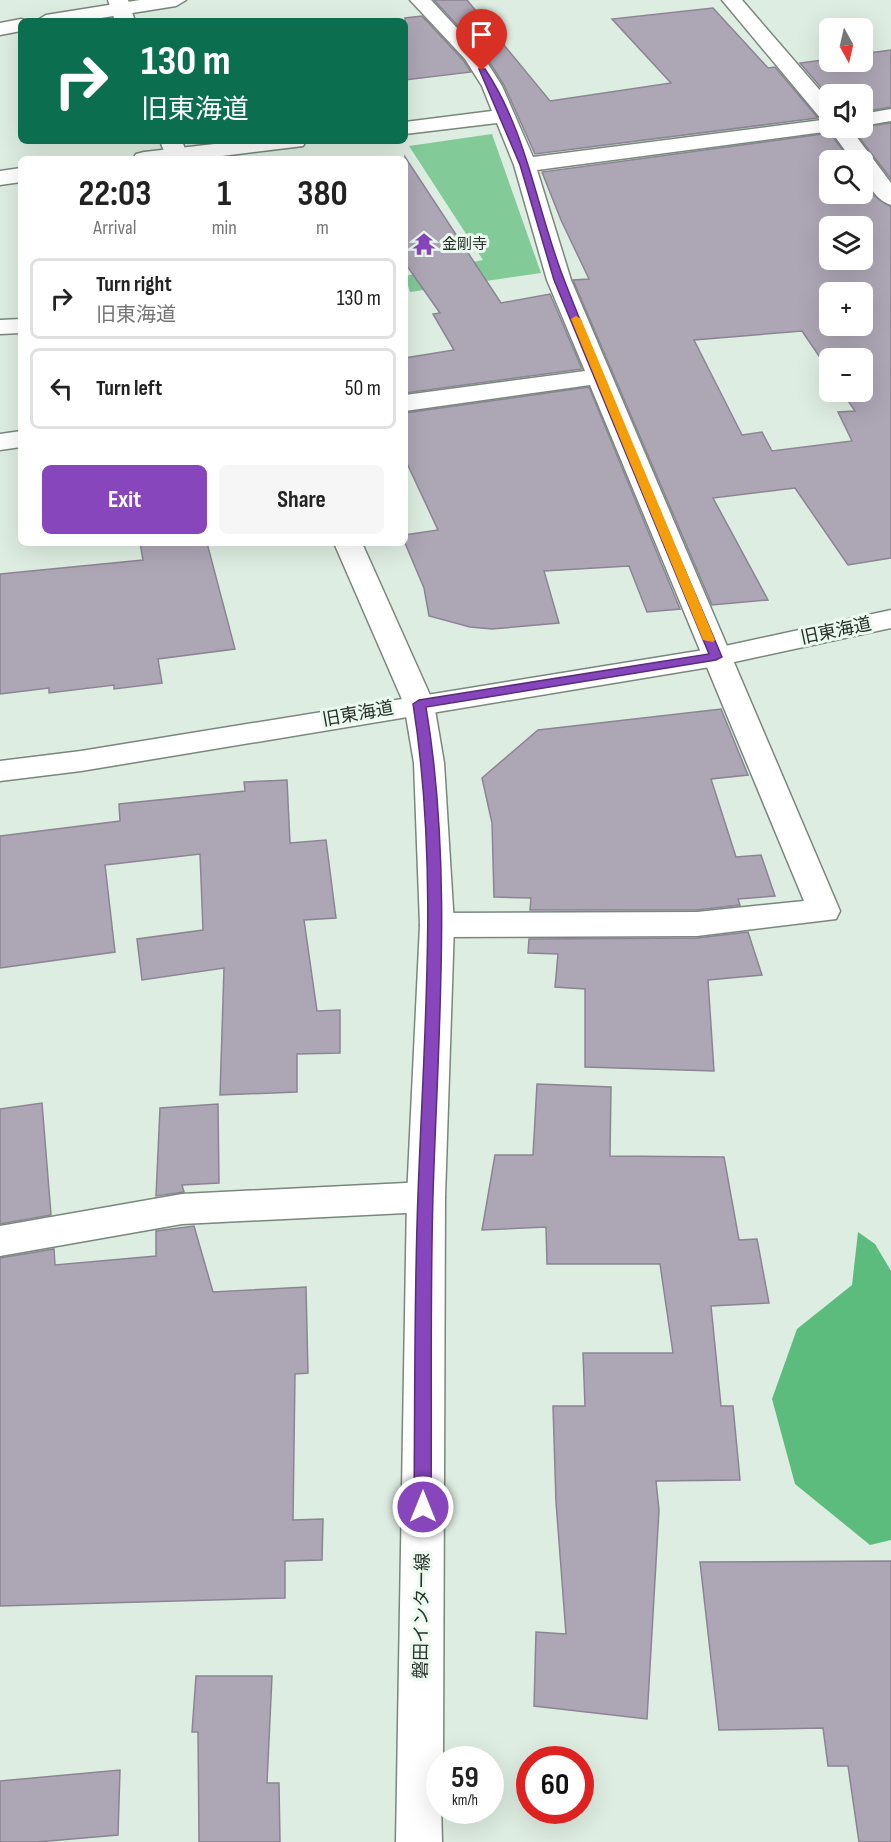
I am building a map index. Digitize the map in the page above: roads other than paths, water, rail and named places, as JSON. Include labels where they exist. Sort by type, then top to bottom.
[{"type":"street","points":[[66,18],[176,0]]},
{"type":"street","points":[[420,0],[472,56],[492,86],[525,165],[559,280],[824,911],[697,924],[437,925]]},
{"type":"street","points":[[732,0],[819,103]]},
{"type":"street","points":[[0,29],[18,26]]},
{"type":"street","points":[[873,118],[891,115]]},
{"type":"street","points":[[408,128],[505,116]]},
{"type":"street","points":[[525,165],[819,126]]},
{"type":"street","points":[[846,138],[891,198]]},
{"type":"street","points":[[157,156],[175,152],[262,144]]},
{"type":"street","points":[[0,178],[18,175]]},
{"type":"street","points":[[0,327],[18,326]]},
{"type":"street","points":[[408,403],[599,376]]},
{"type":"street","points":[[0,442],[18,439]]},
{"type":"street","name":"磐田インター線","points":[[349,546],[419,704],[429,764],[437,925],[426,1197],[419,1842]]},
{"type":"street","name":"旧東海道","points":[[0,771],[81,761],[716,657],[891,619]]},
{"type":"street","points":[[0,1242],[182,1209],[426,1197]]},
{"type":"place","name":"金剛寺","points":[[424,244]]}]
